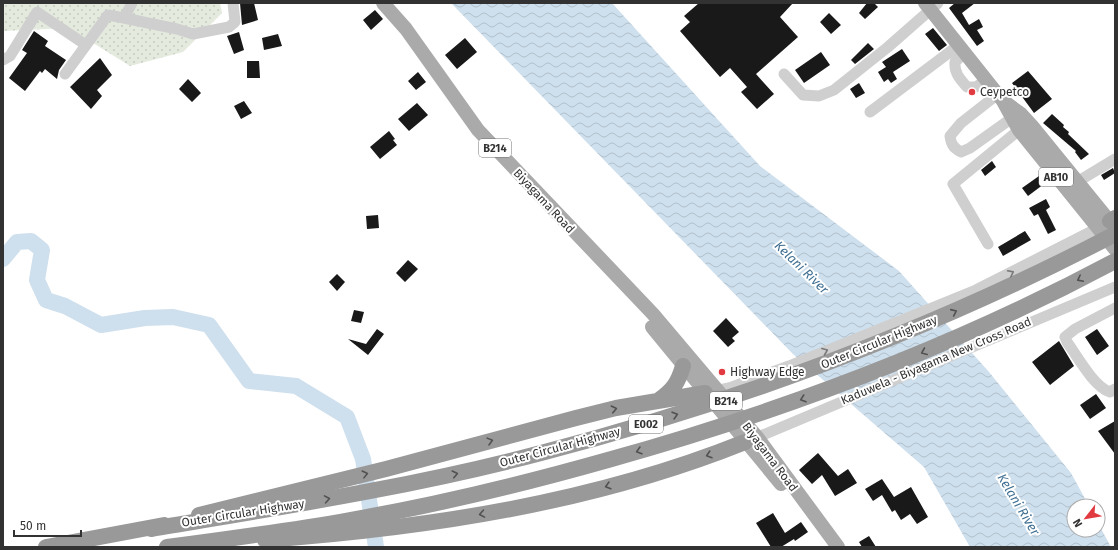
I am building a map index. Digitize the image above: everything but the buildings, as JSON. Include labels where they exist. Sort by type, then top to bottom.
[{"type":"highway","name":"Outer Circular Highway","points":[[46,547],[346,496],[437,478],[540,453],[691,411],[797,375],[877,345],[1012,286],[1111,226]]},
{"type":"highway","name":"Outer Circular Highway","points":[[167,547],[292,530],[447,501],[553,475],[671,442],[752,417],[887,368],[1026,307],[1115,261]]},
{"type":"highway","points":[[658,400],[668,393],[678,382],[683,366]]},
{"type":"highway","points":[[150,529],[576,418],[658,400],[711,392]]},
{"type":"highway","points":[[176,547],[307,537],[411,526],[539,503],[602,488],[673,467],[751,440]]},
{"type":"main road","name":"Biyagama Road","points":[[383,3],[406,29],[478,130],[653,314],[711,392],[751,440],[779,483],[821,526],[838,547]]},
{"type":"main road","name":"AB10","points":[[931,5],[1000,98],[1019,130],[1111,226]]},
{"type":"main road","name":"AB10","points":[[1000,98],[1021,114],[1032,126],[1111,226],[1115,249]]},
{"type":"main road","name":"Biyagama Road","points":[[621,282],[647,321],[683,366],[711,392]]},
{"type":"street","points":[[124,18],[132,3]]},
{"type":"street","points":[[65,74],[108,15],[177,29],[193,34],[229,27],[235,22],[233,3]]},
{"type":"street","points":[[784,74],[804,95],[819,96],[834,90],[888,47],[931,5]]},
{"type":"street","points":[[5,56],[40,8],[86,45]]},
{"type":"street","points":[[962,48],[955,62],[954,70],[959,79],[967,87],[976,87],[986,80]]},
{"type":"street","points":[[870,112],[962,48]]},
{"type":"street","points":[[1000,98],[961,124],[950,136],[950,142],[954,149],[961,152],[970,148],[1012,118]]},
{"type":"street","points":[[988,244],[953,184],[1019,130]]},
{"type":"street","points":[[1077,182],[1115,159]]},
{"type":"street","points":[[711,392],[789,366],[976,290],[1111,226]]},
{"type":"street","name":"Kaduwela - Biyagama New Cross Road","points":[[751,440],[1115,287]]},
{"type":"street","points":[[1115,308],[1075,329],[1065,337],[1096,383],[1103,390],[1110,392],[1115,389]]},
{"type":"shaded area","points":[[3,3],[220,3],[222,13],[183,52],[130,66],[69,28],[3,31]]},
{"type":"water","name":"Kelani River","points":[[451,3],[612,3],[760,166],[899,271],[989,372],[1071,473],[1085,498],[1066,498],[1066,538],[1106,538],[1111,547],[970,547],[924,467],[793,354]]},
{"type":"waterway","points":[[3,259],[17,242],[31,241],[42,250],[37,280],[46,300],[65,306],[101,325],[145,318],[173,317],[209,325],[249,381],[296,386],[347,417],[363,459],[376,547]]},
{"type":"place","name":"Ceypetco","points":[[972,92]]},
{"type":"place","name":"Highway Edge","points":[[722,372]]}]
